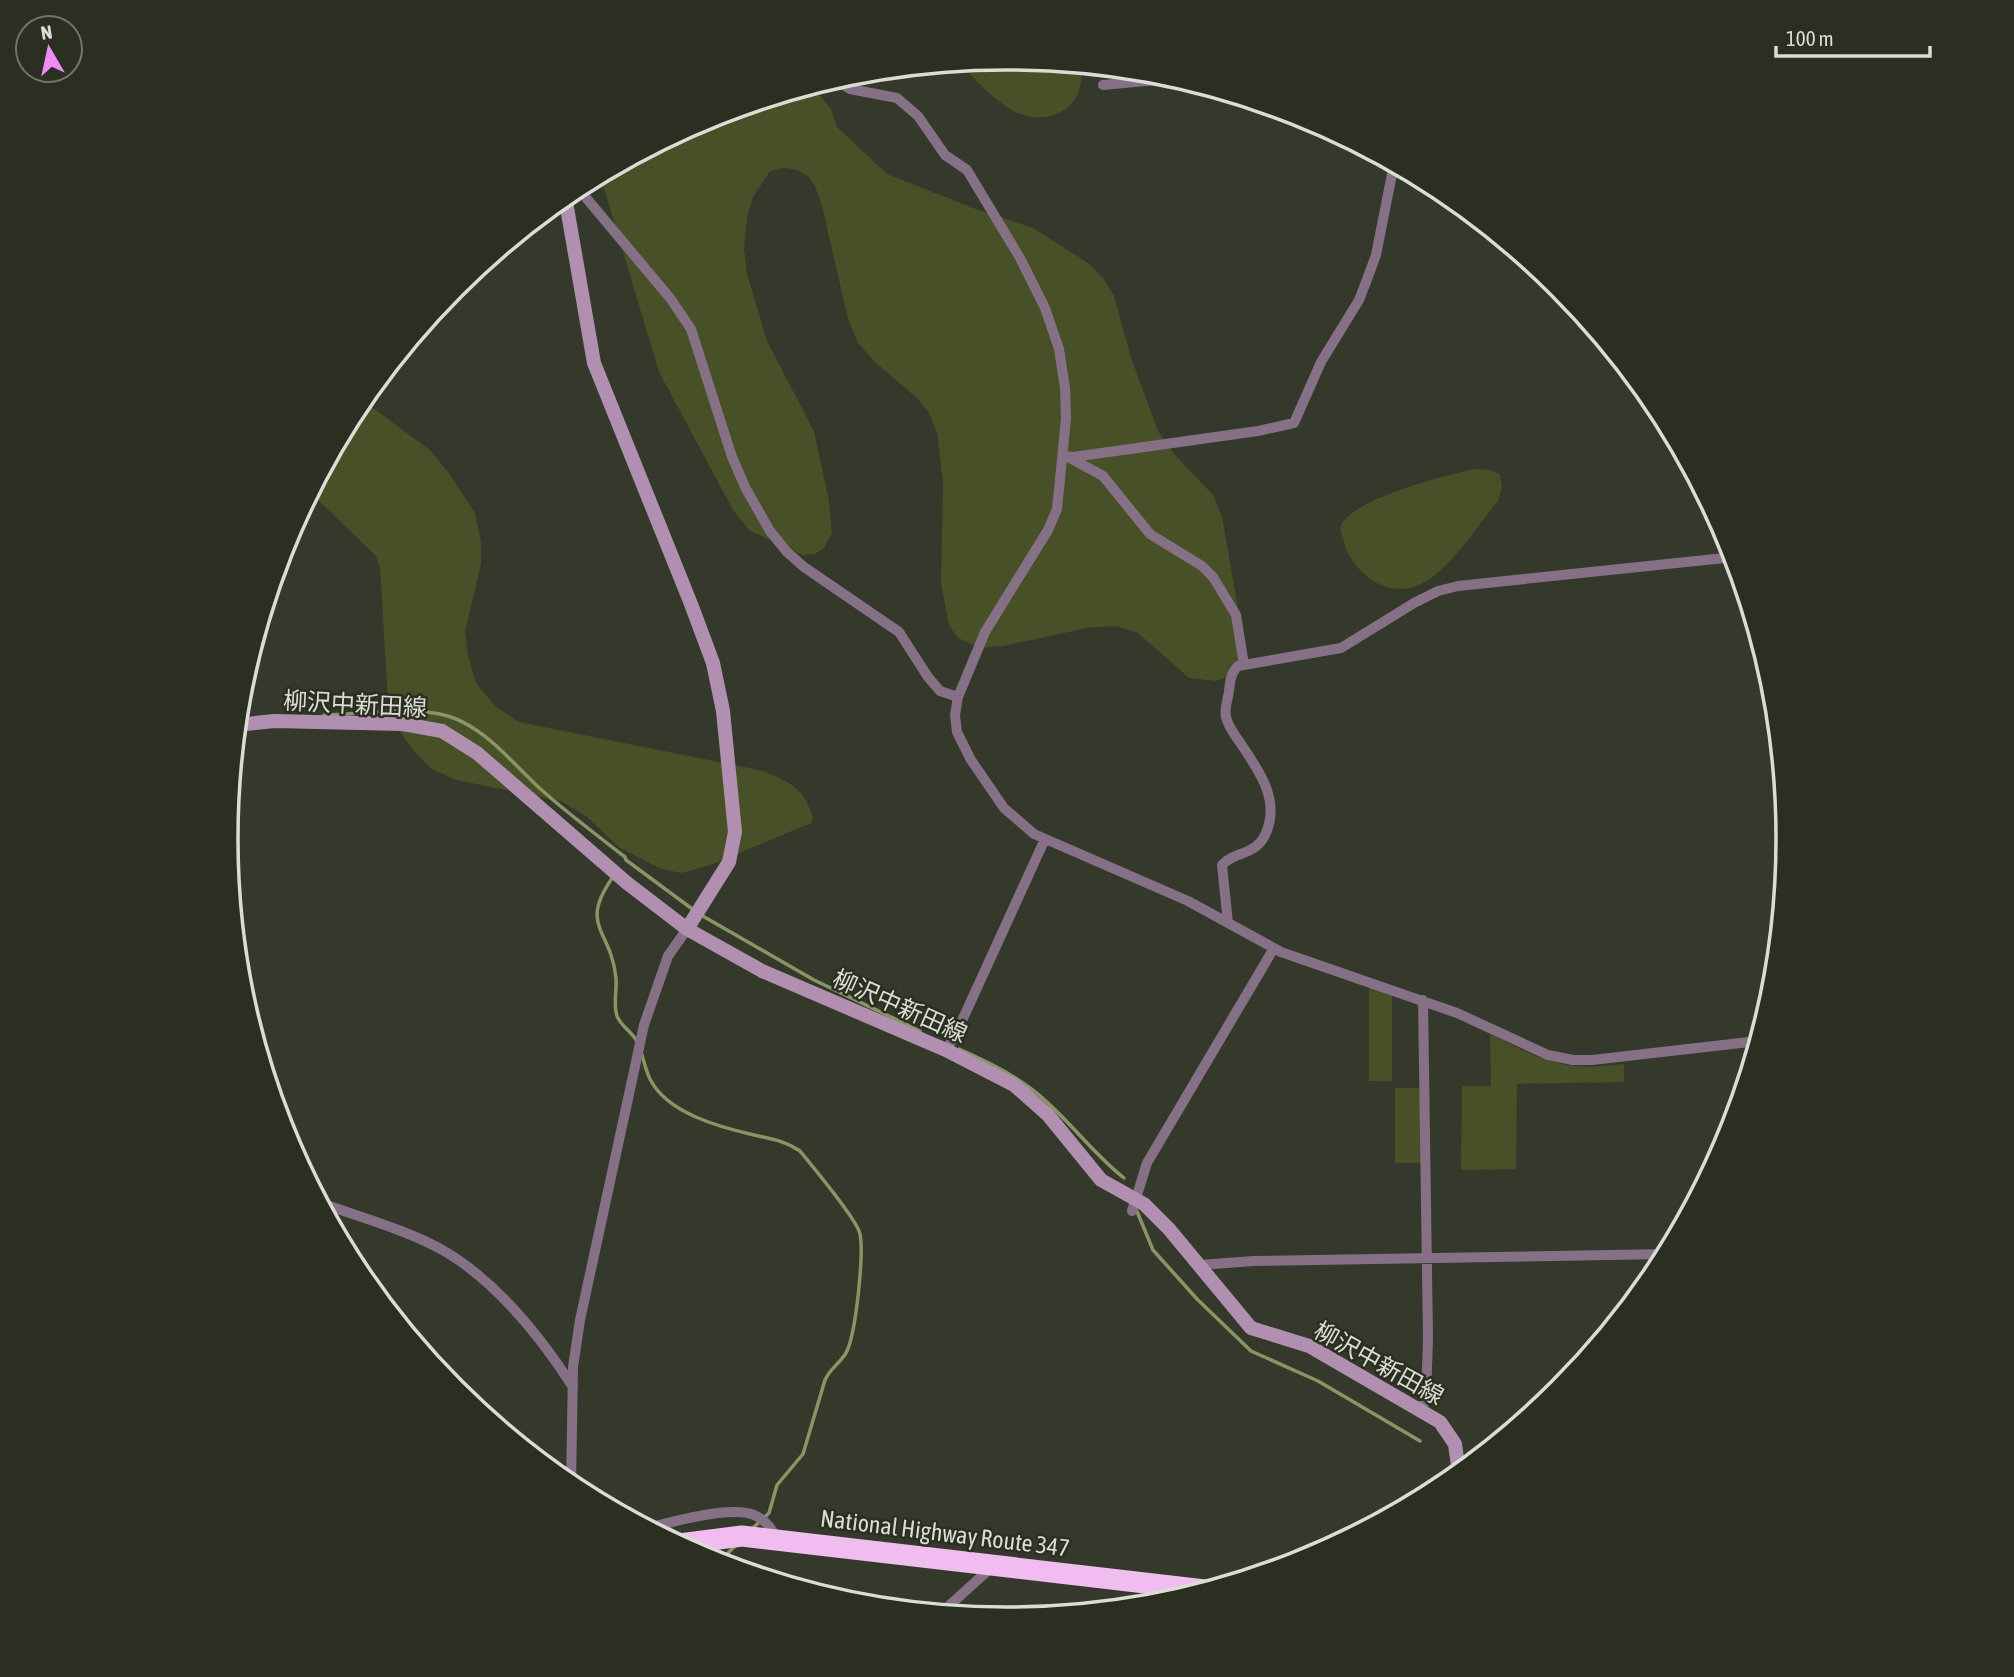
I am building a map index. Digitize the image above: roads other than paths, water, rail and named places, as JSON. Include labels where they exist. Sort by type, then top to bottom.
[{"type":"highway","name":"National Highway Route 347","points":[[697,1542],[774,1532],[1180,1587]]},
{"type":"main road","points":[[567,209],[594,363],[713,663],[723,711],[735,832],[729,862],[690,923]]},
{"type":"main road","name":"柳沢中新田線","points":[[247,724],[274,722],[403,724],[442,732],[477,754],[627,883],[762,971],[946,1050],[1013,1085],[1048,1115],[1101,1180],[1169,1229],[1251,1328],[1309,1346],[1440,1422],[1455,1444],[1457,1461]]},
{"type":"street","points":[[1103,85],[1137,82]]},
{"type":"street","points":[[847,87],[897,99],[910,108],[945,155],[967,170],[1016,251],[1053,330],[1063,369],[1063,456],[1059,497],[1048,530],[985,632],[958,697],[955,715],[957,732],[971,760],[1004,808],[1034,834],[1188,901],[1274,948],[1457,1013],[1548,1055],[1573,1060],[1748,1042]]},
{"type":"street","points":[[1063,456],[1073,457],[1258,431],[1294,423],[1321,362],[1359,300],[1376,255],[1392,174]]},
{"type":"street","points":[[585,197],[670,298],[691,329],[732,457],[746,489],[770,531],[804,567],[900,632],[940,691],[958,697]]},
{"type":"street","points":[[1063,456],[1075,459],[1103,476],[1150,534],[1202,566],[1213,577],[1236,615],[1244,665]]},
{"type":"street","points":[[1228,923],[1222,865],[1226,860],[1250,852],[1258,845],[1267,832],[1270,813],[1263,776],[1225,715],[1231,676],[1238,666],[1341,648],[1414,603],[1438,591],[1458,586],[1722,558]]},
{"type":"street","points":[[946,1050],[955,1037],[1045,839]]},
{"type":"street","points":[[571,1471],[573,1367],[580,1320],[635,1060],[668,956],[690,923]]},
{"type":"street","points":[[1135,1206],[1147,1164],[1274,948]]},
{"type":"street","points":[[1421,1411],[1426,1398],[1427,1259],[1423,1000]]},
{"type":"street","points":[[333,1207],[445,1251],[469,1268],[516,1310],[558,1363],[573,1387]]},
{"type":"street","points":[[1199,1265],[1254,1261],[1653,1254]]},
{"type":"street","points":[[661,1525],[715,1513],[740,1512],[754,1514],[774,1532]]},
{"type":"street","points":[[951,1604],[995,1564]]},
{"type":"waterway","points":[[324,715],[419,711],[448,716],[462,722],[500,749],[545,793],[626,860],[695,911]]},
{"type":"waterway","points":[[613,877],[603,893],[597,918],[613,962],[617,1016],[637,1042]]},
{"type":"waterway","points":[[701,915],[814,980],[920,1031]]},
{"type":"waterway","points":[[959,1049],[998,1068],[1034,1091],[1124,1178]]},
{"type":"waterway","points":[[641,1052],[649,1076],[658,1091],[681,1110],[710,1123],[778,1141],[800,1151],[843,1205],[860,1234],[858,1293],[847,1351],[825,1380],[803,1454],[777,1485],[769,1513],[751,1530]]},
{"type":"waterway","points":[[1136,1209],[1153,1250],[1197,1299],[1251,1351],[1318,1381],[1420,1441]]},
{"type":"waterway","points":[[727,1554],[736,1545]]}]
